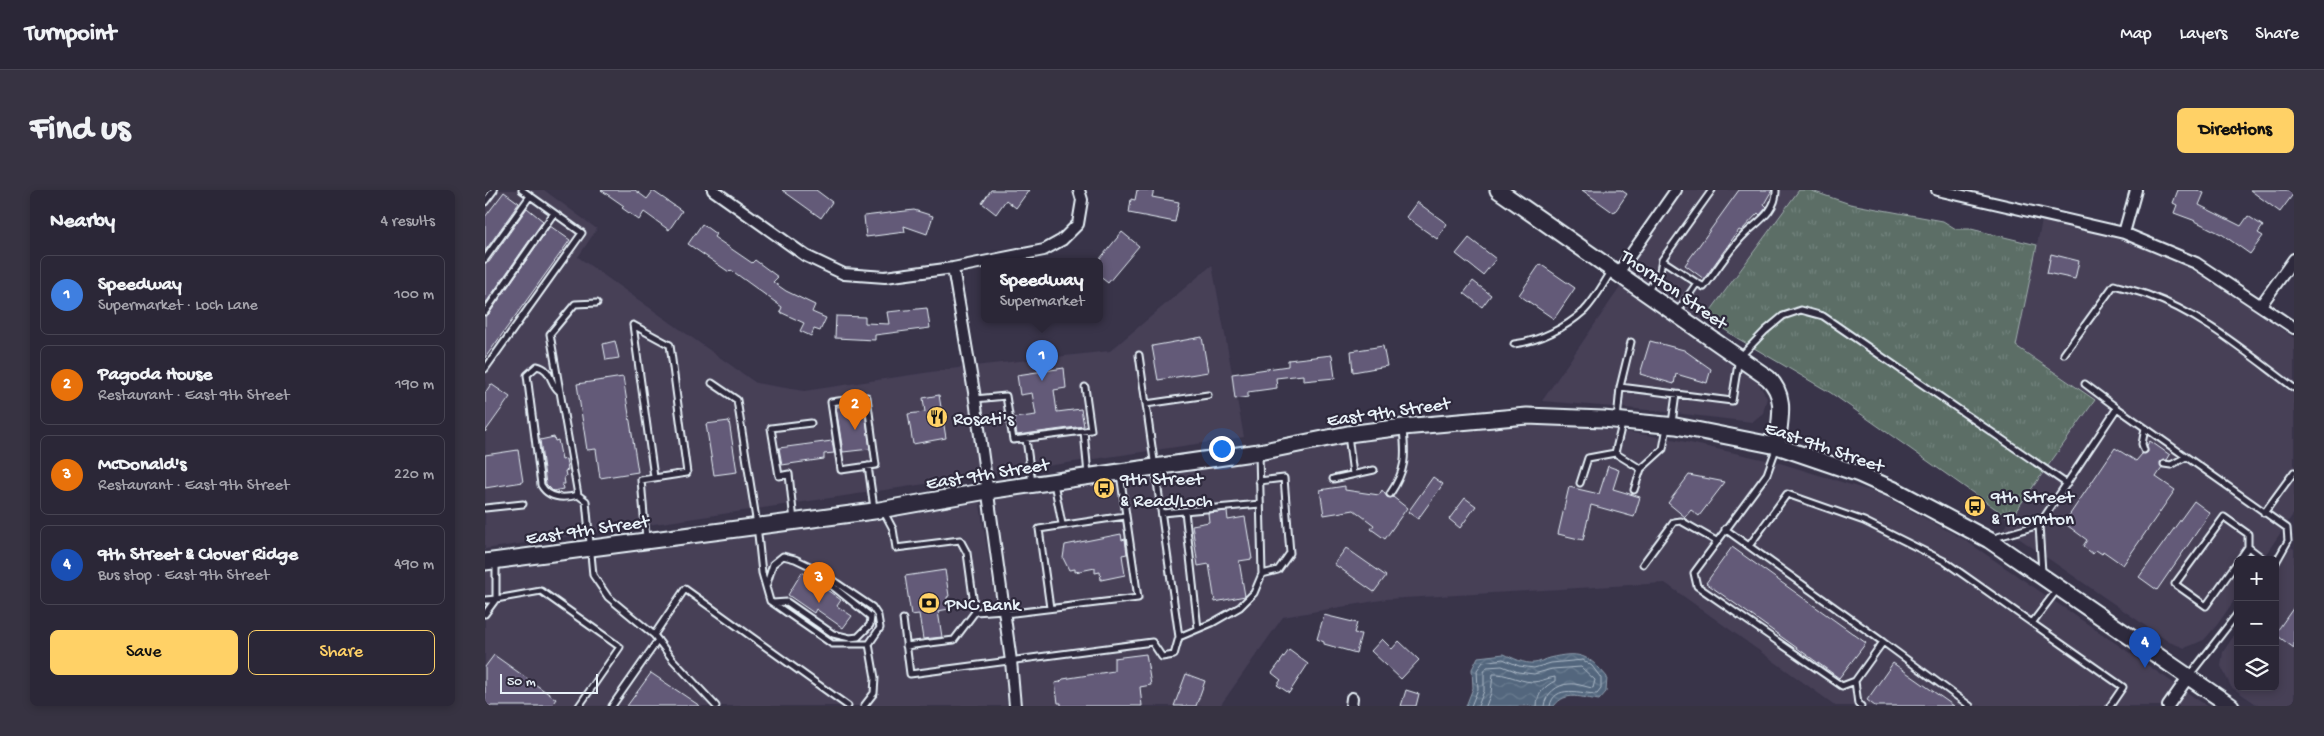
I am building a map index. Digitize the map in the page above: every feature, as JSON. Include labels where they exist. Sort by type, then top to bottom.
[{"type":"main road","name":"Thornton Street","points":[[1498,190],[1768,378],[1779,392],[1781,404],[1777,446]]},
{"type":"main road","name":"East 9th Street","points":[[491,561],[878,510],[987,491],[1259,452],[1348,434],[1403,427],[1527,416],[1620,420],[1669,426],[1777,446],[1874,481],[1928,506],[1989,540],[2043,575],[2231,706]]},
{"type":"street","points":[[713,190],[806,256],[844,274],[885,276],[953,268],[981,262]]},
{"type":"street","points":[[1615,271],[1676,190]]},
{"type":"street","points":[[1937,190],[1950,191],[2124,233],[2196,263],[2294,328]]},
{"type":"street","points":[[2124,233],[2136,190]]},
{"type":"street","points":[[1004,258],[1044,250],[1062,240],[1077,224],[1081,195]]},
{"type":"street","points":[[2261,305],[2294,260]]},
{"type":"street","points":[[953,268],[975,399],[1011,661],[1015,706]]},
{"type":"street","points":[[2168,706],[2189,676]]},
{"type":"lane","points":[[485,202],[494,190]]},
{"type":"lane","points":[[485,369],[582,233],[522,190]]},
{"type":"lane","points":[[1646,292],[1659,271],[1661,260],[1712,190]]},
{"type":"lane","points":[[1661,260],[1704,287],[1746,233],[1757,226],[1777,200],[1776,190]]},
{"type":"lane","points":[[485,259],[530,196]]},
{"type":"lane","points":[[485,312],[554,213]]},
{"type":"lane","points":[[1514,344],[1534,341],[1557,330],[1585,310],[1615,271]]},
{"type":"lane","points":[[1677,314],[1697,284]]},
{"type":"lane","points":[[2064,354],[2114,285],[2149,295],[2186,313],[2214,330],[2294,388]]},
{"type":"lane","points":[[578,496],[550,334],[575,304],[597,303]]},
{"type":"lane","points":[[1619,387],[1732,401],[1739,358],[1783,316],[1801,310],[1823,316],[2067,484]]},
{"type":"lane","points":[[646,540],[641,480],[687,473],[671,345],[633,325],[654,478]]},
{"type":"lane","points":[[1615,453],[1620,420],[1619,387],[1631,342]]},
{"type":"lane","points":[[903,619],[910,674],[1152,642],[1162,657],[1168,658],[1175,655],[1179,637],[1139,355]]},
{"type":"lane","points":[[560,392],[554,387],[548,372],[542,367],[537,366],[527,375],[541,485],[545,491],[553,496],[565,499],[578,496],[586,501],[593,575],[608,596],[656,638],[673,660],[716,706]]},
{"type":"lane","points":[[712,383],[737,400],[757,526],[762,573],[770,601],[832,644],[869,644]]},
{"type":"lane","points":[[2085,384],[2287,528],[2288,541],[2279,557]]},
{"type":"lane","points":[[975,399],[1007,396],[1013,440],[1091,430],[1085,387]]},
{"type":"lane","points":[[1634,490],[1641,469],[1663,449],[1675,394]]},
{"type":"lane","points":[[1146,404],[1208,395]]},
{"type":"lane","points":[[867,397],[876,465],[868,466],[841,470],[831,402],[867,397]]},
{"type":"lane","points":[[2043,575],[2039,525],[2117,408]]},
{"type":"lane","points":[[794,521],[789,474],[779,476],[771,428],[811,423]]},
{"type":"lane","points":[[1390,494],[1398,482],[1405,464],[1403,427]]},
{"type":"lane","points":[[2144,450],[2142,444],[2145,428]]},
{"type":"lane","points":[[1084,431],[1089,476]]},
{"type":"lane","points":[[1348,434],[1353,474]]},
{"type":"lane","points":[[1026,438],[1032,485]]},
{"type":"lane","points":[[1777,446],[1767,474],[1694,572],[1697,586],[1842,686],[1855,681],[1883,642]]},
{"type":"lane","points":[[1179,637],[1239,607],[1255,593],[1262,574],[1259,452]]},
{"type":"lane","points":[[1580,483],[1588,458],[1615,453],[1641,469]]},
{"type":"lane","points":[[2165,464],[2171,465],[2186,457]]},
{"type":"lane","points":[[868,466],[878,510],[893,529],[896,548],[960,540],[967,553],[975,612],[954,640],[906,646]]},
{"type":"lane","points":[[1333,479],[1374,470]]},
{"type":"lane","points":[[975,612],[1004,612],[1138,598],[1119,472]]},
{"type":"lane","points":[[2264,513],[2294,472]]},
{"type":"lane","points":[[1259,480],[1283,478],[1290,554],[1278,570],[1262,574]]},
{"type":"lane","points":[[1054,482],[1062,524]]},
{"type":"lane","points":[[1749,546],[1787,494],[1863,521],[1944,561],[2123,688],[2110,706]]},
{"type":"lane","points":[[485,508],[523,504]]},
{"type":"lane","points":[[1162,514],[1260,504]]},
{"type":"lane","points":[[1185,511],[1198,629]]},
{"type":"lane","points":[[1050,608],[1039,529],[1062,524],[1125,516]]},
{"type":"lane","points":[[2234,566],[2206,606],[2175,584],[2223,517],[2248,534],[2248,547],[2241,556]]},
{"type":"lane","points":[[1643,564],[1674,522],[1681,521],[1716,542]]},
{"type":"lane","points":[[1989,540],[2039,525]]},
{"type":"lane","points":[[1725,529],[1971,706]]},
{"type":"lane","points":[[2248,547],[2260,556]]},
{"type":"lane","points":[[766,587],[773,564],[783,556],[795,559],[814,568],[872,607],[878,616],[880,628],[869,644],[875,678],[874,693],[863,706]]},
{"type":"lane","points":[[485,614],[496,599],[491,561]]},
{"type":"lane","points":[[773,603],[787,602],[833,634],[850,638],[858,637],[865,632],[870,625],[871,617],[821,578],[814,568]]},
{"type":"lane","points":[[2032,622],[2059,587]]},
{"type":"lane","points":[[612,706],[685,589],[848,706]]},
{"type":"lane","points":[[485,600],[541,591],[620,647],[579,706]]},
{"type":"lane","points":[[2189,676],[2234,618]]},
{"type":"lane","points":[[1855,681],[1858,704],[1861,706]]},
{"type":"shaded area","points":[[486,190],[544,190],[597,229],[578,257],[756,383],[804,391],[964,367],[1110,351],[1212,265],[1244,437],[485,549]]},
{"type":"shaded area","points":[[1681,190],[1799,190],[1700,324],[1624,272]]},
{"type":"shaded area","points":[[2042,220],[2127,241],[2187,267],[2220,285],[2294,338],[2294,513],[2265,556],[2234,556],[2234,601],[2204,640],[2185,648],[2169,642],[2004,528],[2095,400],[2016,346]]},
{"type":"shaded area","points":[[1623,283],[1753,374],[1767,398],[1763,413],[1752,422],[1648,410],[1542,401]]},
{"type":"shaded area","points":[[1511,426],[1588,426],[1672,439],[1780,463],[1880,494],[1965,540],[2207,706],[1836,706],[1665,583],[1387,599],[1283,617],[1220,706],[1019,706],[1014,643],[994,497],[1421,433]]},
{"type":"shaded area","points":[[979,498],[1006,668],[1007,706],[485,706],[485,571]]},
{"type":"shaded area","points":[[2291,547],[2294,549],[2294,706],[2259,706],[2237,691],[2279,691],[2279,565]]},
{"type":"shaded area","points":[[2234,635],[2234,689],[2231,687],[2221,666],[2223,652]]},
{"type":"green space","points":[[1799,190],[1809,190],[1850,204],[1943,221],[1956,229],[1971,229],[2037,245],[2016,346],[2095,400],[2010,519],[1831,393],[1737,338],[1706,317]]},
{"type":"water","points":[[1504,654],[1526,663],[1536,663],[1559,656],[1582,656],[1594,663],[1607,677],[1606,692],[1599,700],[1575,696],[1564,698],[1554,706],[1466,706],[1473,688],[1472,669],[1478,657]]},
{"type":"building","points":[[601,190],[635,190],[647,199],[653,191],[682,211],[669,230],[644,212],[639,220],[622,208],[624,206]]},
{"type":"building","points":[[782,190],[816,190],[832,202],[821,218]]},
{"type":"building","points":[[991,190],[1029,190],[1016,208],[1006,200],[996,214],[982,203]]},
{"type":"building","points":[[1137,190],[1154,190],[1152,197],[1179,202],[1175,222],[1129,213],[1131,199],[1135,200]]},
{"type":"building","points":[[1582,190],[1621,190],[1627,194],[1614,213]]},
{"type":"building","points":[[1739,190],[1772,190],[1764,204],[1767,207],[1760,215],[1758,213],[1741,231],[1739,230],[1704,279],[1685,265]]},
{"type":"building","points":[[2178,190],[2197,190],[2204,193],[2199,205],[2241,226],[2248,216],[2263,226],[2258,233],[2263,236],[2250,254],[2223,235],[2174,213],[2177,205],[2173,203]]},
{"type":"building","points":[[2250,190],[2294,190],[2294,193],[2280,212]]},
{"type":"building","points":[[504,192],[519,203],[485,251],[485,217]]},
{"type":"building","points":[[1417,202],[1447,224],[1437,239],[1406,217]]},
{"type":"building","points":[[527,208],[543,221],[485,304],[485,263],[489,262]]},
{"type":"building","points":[[914,210],[933,216],[927,234],[904,226],[905,232],[866,237],[864,216]]},
{"type":"building","points":[[702,224],[716,234],[714,237],[752,263],[755,260],[778,277],[773,282],[786,291],[815,305],[812,312],[826,318],[820,331],[814,329],[811,336],[800,331],[804,323],[780,312],[782,307],[731,270],[729,272],[688,244]]},
{"type":"building","points":[[550,226],[570,240],[485,358],[485,316],[489,314]]},
{"type":"building","points":[[1122,232],[1139,246],[1108,283],[1103,279],[1103,258],[1101,258]]},
{"type":"building","points":[[1469,238],[1496,259],[1483,275],[1456,254]]},
{"type":"building","points":[[2051,254],[2079,261],[2075,279],[2047,273]]},
{"type":"building","points":[[1540,264],[1575,288],[1554,319],[1519,295]]},
{"type":"building","points":[[1473,281],[1491,295],[1482,307],[1464,293]]},
{"type":"building","points":[[927,308],[930,328],[875,335],[875,340],[835,338],[836,316],[865,317],[865,323],[889,324],[887,312]]},
{"type":"building","points":[[1202,337],[1208,372],[1158,380],[1152,346]]},
{"type":"building","points":[[615,341],[619,358],[606,360],[603,344]]},
{"type":"building","points":[[1650,341],[1684,350],[1711,369],[1707,383],[1676,374],[1674,384],[1640,374]]},
{"type":"building","points":[[1383,346],[1387,366],[1353,372],[1351,351]]},
{"type":"building","points":[[1332,355],[1335,378],[1303,381],[1303,375],[1276,378],[1277,388],[1248,392],[1248,397],[1235,399],[1232,374],[1288,366],[1288,360]]},
{"type":"building","points":[[1064,368],[1066,388],[1054,390],[1057,412],[1081,409],[1084,426],[1017,435],[1014,418],[1036,415],[1032,393],[1020,395],[1017,375]]},
{"type":"building","points":[[623,377],[638,472],[600,478],[596,449],[587,450],[577,384]]},
{"type":"building","points":[[491,384],[510,397],[485,432],[485,393]]},
{"type":"building","name":"Rosati's","points":[[939,395],[946,438],[913,444],[908,414],[925,412],[923,398]]},
{"type":"building","points":[[864,404],[870,449],[843,452],[836,407]]},
{"type":"building","points":[[729,421],[737,472],[714,475],[706,424]]},
{"type":"building","points":[[554,437],[555,441],[558,440],[562,460],[566,459],[568,470],[565,471],[565,484],[562,484],[563,489],[553,491],[546,484],[540,440]]},
{"type":"building","points":[[832,441],[834,453],[824,454],[824,459],[782,465],[779,448]]},
{"type":"building","points":[[2150,441],[2170,455],[2167,460],[2160,462],[2162,468],[2156,477],[2175,490],[2123,565],[2103,551],[2102,554],[2096,550],[2093,554],[2083,546],[2087,540],[2064,523],[2115,448],[2136,461],[2142,454],[2148,452],[2147,445]]},
{"type":"building","points":[[518,450],[523,482],[485,488],[485,455]]},
{"type":"building","points":[[1608,466],[1619,470],[1613,489],[1640,497],[1634,517],[1591,505],[1583,540],[1558,534],[1569,487],[1599,494]]},
{"type":"building","points":[[1689,475],[1725,482],[1699,516],[1691,510],[1685,517],[1668,503]]},
{"type":"building","points":[[1433,477],[1443,484],[1418,519],[1408,512]]},
{"type":"building","points":[[1345,486],[1345,490],[1379,495],[1382,490],[1387,497],[1393,497],[1407,508],[1385,539],[1371,529],[1374,525],[1354,510],[1324,515],[1320,490]]},
{"type":"building","points":[[1465,498],[1476,506],[1460,528],[1449,519]]},
{"type":"building","points":[[2194,501],[2210,513],[2157,590],[2139,577]]},
{"type":"building","points":[[1227,511],[1228,520],[1245,517],[1252,559],[1239,561],[1245,596],[1215,602],[1209,564],[1198,566],[1192,525],[1209,522],[1208,513]]},
{"type":"building","points":[[1121,534],[1122,540],[1125,539],[1127,554],[1122,555],[1125,575],[1101,580],[1100,572],[1095,573],[1095,568],[1075,572],[1075,569],[1069,570],[1063,558],[1065,545]]},
{"type":"building","points":[[1732,547],[1866,643],[1839,678],[1706,583]]},
{"type":"building","points":[[1346,548],[1386,576],[1374,592],[1334,564]]},
{"type":"building","name":"PNC Bank","points":[[945,570],[949,609],[938,611],[942,637],[923,639],[919,614],[911,615],[905,576]]},
{"type":"building","points":[[802,572],[841,600],[837,606],[852,616],[843,628],[816,609],[814,613],[788,595]]},
{"type":"building","points":[[2294,607],[2294,648],[2279,637],[2279,628]]},
{"type":"building","points":[[1324,615],[1357,623],[1354,633],[1361,634],[1356,653],[1324,644],[1324,642],[1317,639]]},
{"type":"building","points":[[1382,639],[1392,649],[1399,641],[1419,660],[1401,679],[1371,651]]},
{"type":"building","points":[[1289,650],[1308,664],[1289,693],[1277,685],[1281,680],[1272,673]]},
{"type":"building","points":[[1146,654],[1151,685],[1140,687],[1142,706],[1061,706],[1061,703],[1058,703],[1055,683],[1063,679],[1114,671],[1114,658]]},
{"type":"building","points":[[494,655],[556,699],[551,706],[485,706],[485,667]]},
{"type":"building","points":[[1893,663],[1954,706],[1875,706],[1867,700]]},
{"type":"building","points":[[651,673],[700,706],[627,706]]},
{"type":"building","points":[[1186,674],[1205,681],[1196,706],[1174,706]]},
{"type":"building","points":[[1406,690],[1419,694],[1416,706],[1401,706]]},
{"type":"place","name":"Speedway","points":[[1042,381]]},
{"type":"place","name":"Rosati's","points":[[937,417]]},
{"type":"place","name":"Pagoda House","points":[[855,430]]},
{"type":"place","name":"9th Street & Read/Loch","points":[[1104,488]]},
{"type":"place","name":"9th Street & Thornton","points":[[1975,506]]},
{"type":"place","name":"McDonald's","points":[[819,603]]},
{"type":"place","name":"PNC Bank","points":[[929,603]]},
{"type":"place","name":"9th Street & Clover Ridge","points":[[2145,668]]}]
